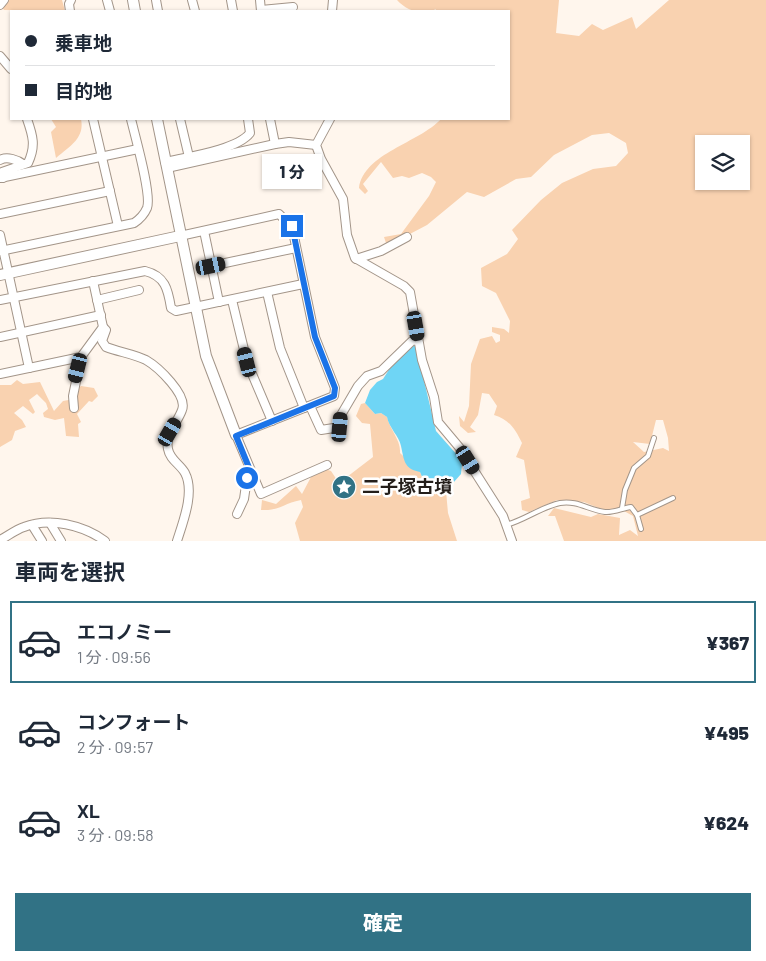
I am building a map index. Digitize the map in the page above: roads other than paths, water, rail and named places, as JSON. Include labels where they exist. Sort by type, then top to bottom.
[{"type":"street","points":[[0,5],[4,0]]},
{"type":"street","points":[[269,10],[293,7]]},
{"type":"street","points":[[0,56],[10,68]]},
{"type":"street","points":[[27,120],[34,145],[28,163],[2,172],[2,178],[138,149]]},
{"type":"street","points":[[93,120],[118,226]]},
{"type":"street","points":[[2,251],[134,223],[141,218],[148,206],[147,190],[131,120]]},
{"type":"street","points":[[157,120],[206,356],[236,436],[261,494],[327,465]]},
{"type":"street","points":[[180,120],[188,157]]},
{"type":"street","points":[[166,165],[245,140],[250,133],[248,120]]},
{"type":"street","points":[[270,120],[275,144]]},
{"type":"street","points":[[329,120],[316,145],[321,159],[343,199],[348,235],[356,258],[404,286],[410,292],[418,340],[438,422],[459,447],[503,516],[512,541]]},
{"type":"street","points":[[166,165],[289,142],[316,145]]},
{"type":"street","points":[[0,160],[3,158],[19,161],[24,164]]},
{"type":"street","points":[[0,214],[110,191]]},
{"type":"street","points":[[4,274],[279,214],[292,226],[315,337],[335,388],[334,396],[236,436]]},
{"type":"street","points":[[204,231],[219,302]]},
{"type":"street","points":[[0,235],[4,274],[14,298],[29,368]]},
{"type":"street","points":[[356,258],[380,251],[407,237]]},
{"type":"street","points":[[211,266],[296,248]]},
{"type":"street","points":[[0,300],[145,271],[160,276],[168,289],[172,308],[176,311],[303,284]]},
{"type":"street","points":[[93,281],[103,326],[106,330],[102,341],[106,347],[148,361],[160,373],[170,378],[184,401],[183,409],[168,436],[170,457],[184,470],[188,484],[187,502],[177,541]]},
{"type":"street","points":[[97,300],[139,290]]},
{"type":"street","points":[[267,292],[280,348],[307,407],[321,430],[340,427],[341,414],[367,376],[381,371],[412,341],[418,340]]},
{"type":"street","points":[[232,300],[247,362],[272,421]]},
{"type":"street","points":[[0,337],[101,315]]},
{"type":"street","points":[[74,408],[73,396],[81,357],[103,326]]},
{"type":"street","points":[[0,374],[81,357]]},
{"type":"street","points":[[237,514],[244,499],[247,478],[252,475]]},
{"type":"street","points":[[50,524],[61,541]]},
{"type":"street","points":[[0,540],[24,526],[68,524],[105,541]]},
{"type":"street","points":[[32,525],[42,541]]},
{"type":"lane","points":[[622,508],[634,468],[648,456],[654,438]]},
{"type":"lane","points":[[637,515],[673,498]]},
{"type":"lane","points":[[506,525],[518,522],[547,507],[562,503],[581,503],[607,513],[622,508],[631,508],[637,515],[641,529]]},
{"type":"water","points":[[412,344],[416,347],[436,431],[458,456],[462,464],[461,474],[446,491],[423,479],[420,472],[408,466],[404,460],[400,442],[387,417],[381,413],[375,414],[365,403],[370,390],[377,382],[383,379],[392,365]]},
{"type":"place","name":"二子塚古墳","points":[[344,487]]}]
